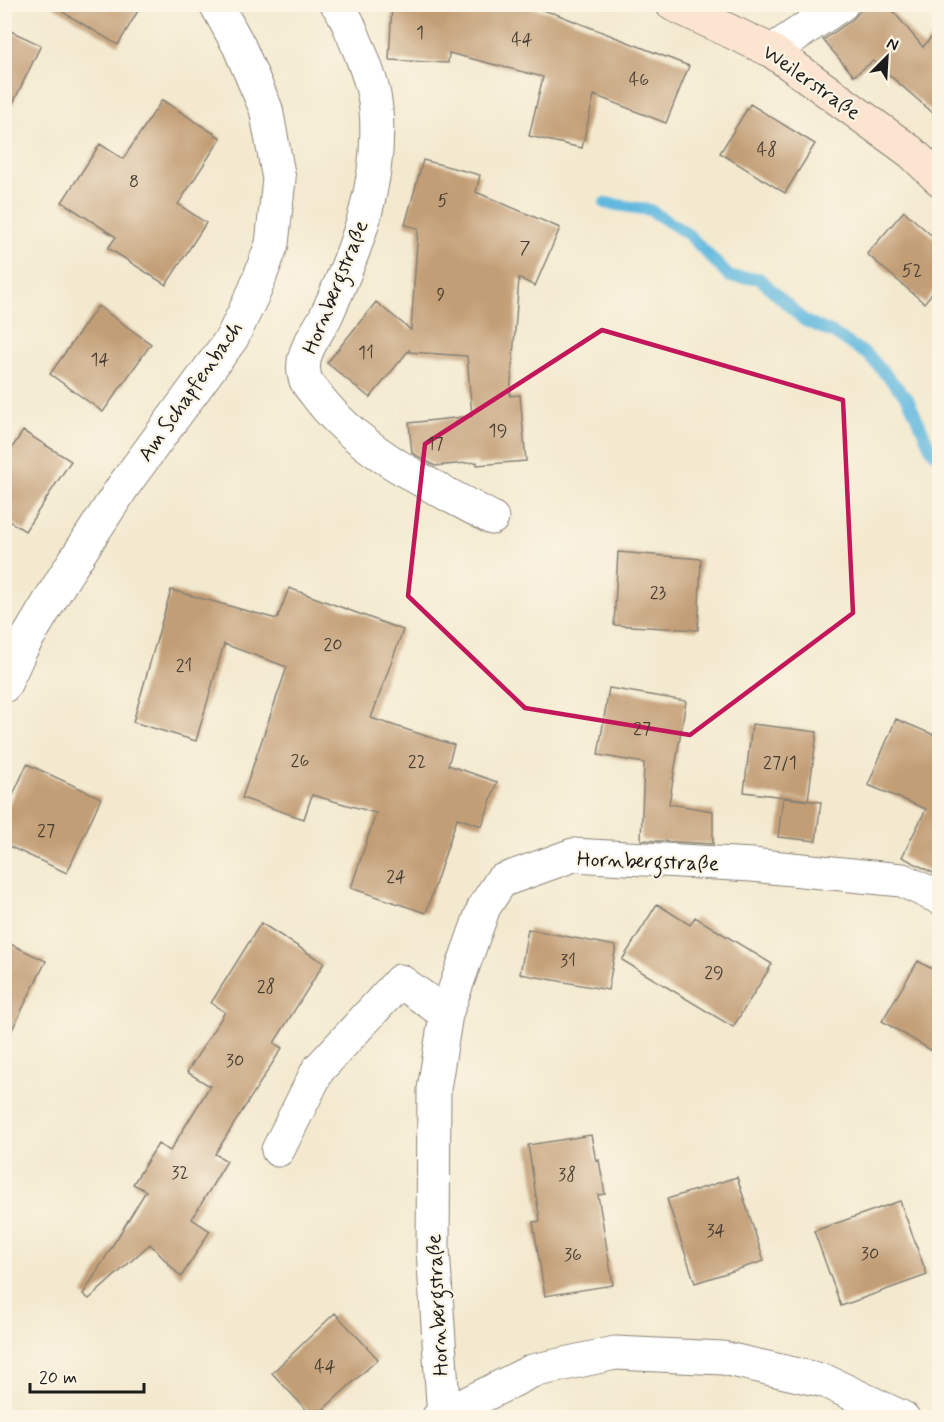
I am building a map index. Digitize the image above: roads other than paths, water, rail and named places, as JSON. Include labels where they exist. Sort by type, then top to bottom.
[{"type":"main road","name":"Weilerstraße","points":[[672,4],[772,51],[911,152],[939,180]]},
{"type":"street","name":"Am Schapfenbach","points":[[4,686],[21,649],[112,503],[232,338],[255,290],[272,244],[279,179],[266,109],[238,46],[216,4]]},
{"type":"street","name":"Hornbergstraße","points":[[337,4],[344,14],[367,69],[376,109],[375,172],[358,238],[325,317],[304,355],[305,379],[329,412],[363,441],[418,478],[492,518]]},
{"type":"street","points":[[772,51],[842,4]]},
{"type":"street","name":"Hornbergstraße","points":[[442,1416],[433,1249],[434,1089],[446,1014],[484,907],[501,881],[573,855],[752,865],[902,880],[939,898]]},
{"type":"street","points":[[278,1150],[318,1070],[400,981],[446,1014]]},
{"type":"street","points":[[442,1416],[532,1371],[615,1353],[723,1358],[825,1381],[903,1418]]},
{"type":"waterway","points":[[605,203],[650,210],[689,235],[730,277],[759,278],[805,321],[833,333],[869,356],[908,399],[932,451],[940,457]]}]
